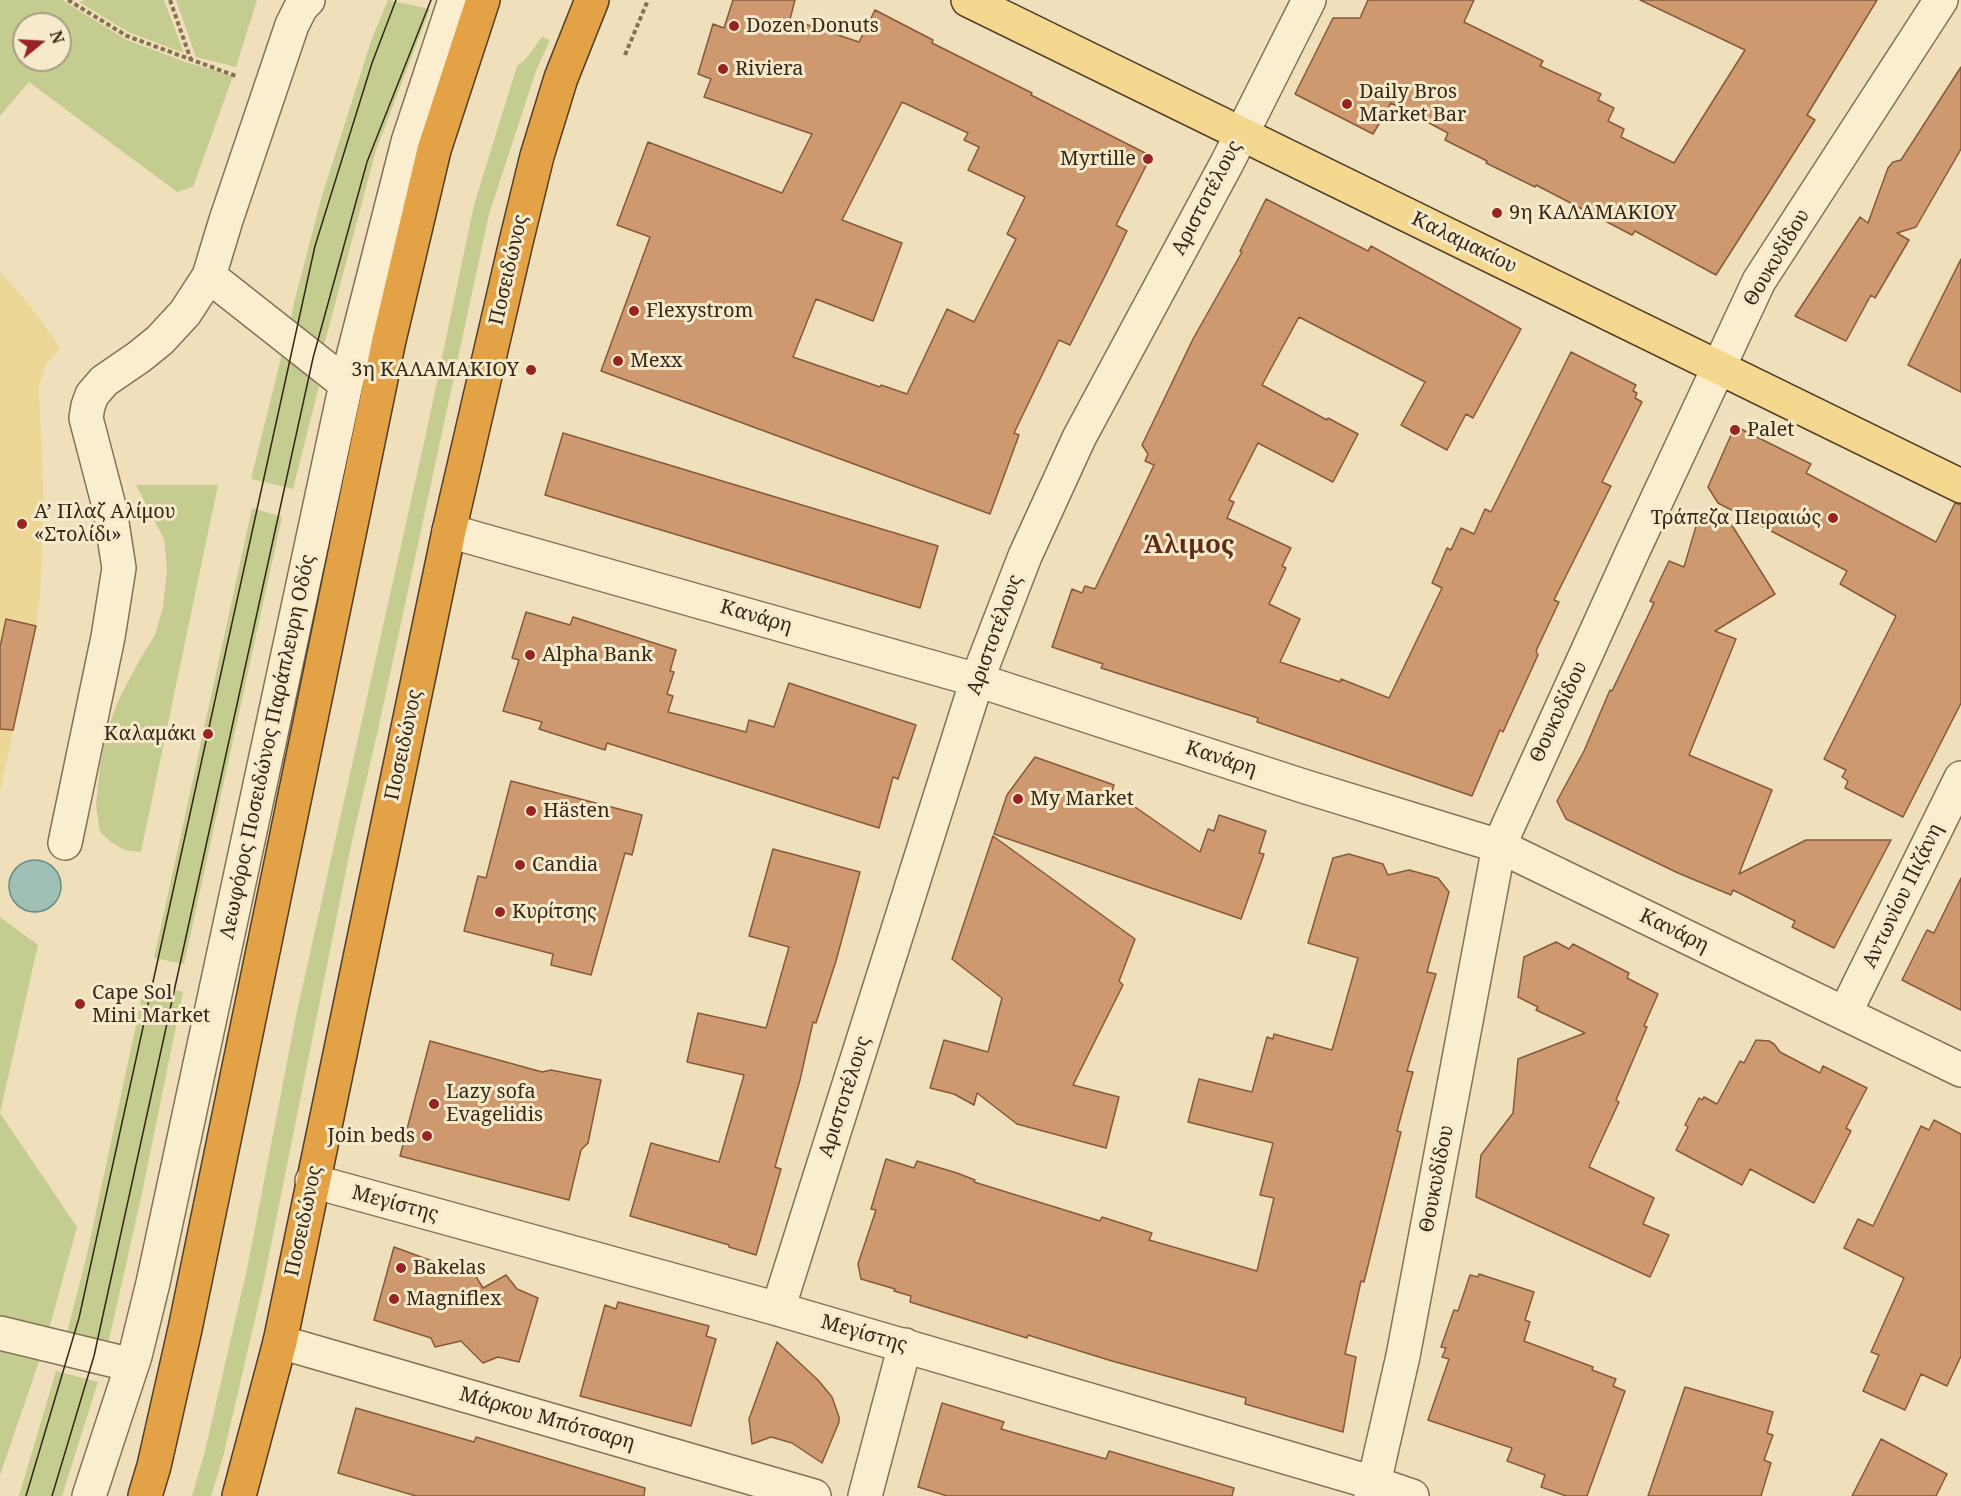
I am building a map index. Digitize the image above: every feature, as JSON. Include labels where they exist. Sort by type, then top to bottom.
[{"type":"highway","points":[[145,1496],[185,1329],[392,329],[434,150],[483,0]]},
{"type":"highway","name":"Ποσειδώνος","points":[[239,1496],[280,1342],[449,531],[537,156],[561,78],[592,0]]},
{"type":"main road","name":"Καλαμακίου","points":[[968,0],[1961,486]]},
{"type":"street","points":[[65,843],[108,637],[118,568],[110,510],[86,418],[88,406],[92,395],[104,381],[160,340],[185,313],[209,276],[292,25],[308,0]]},
{"type":"street","name":"Λεωφόρος Ποσειδώνος Παράπλευρη Οδός","points":[[89,1496],[134,1360],[156,1271],[346,384],[408,142],[455,0]]},
{"type":"street","name":"Αριστοτέλους","points":[[778,1309],[977,680],[1024,556],[1079,438],[1241,134],[1309,0]]},
{"type":"street","name":"Θουκυδίδου","points":[[1373,1489],[1403,1356],[1499,846],[1525,785],[1759,281],[1941,0]]},
{"type":"street","points":[[1956,0],[1961,5]]},
{"type":"street","points":[[209,276],[346,384]]},
{"type":"street","name":"Κανάρη","points":[[449,531],[977,680],[1303,786],[1499,846],[1961,1070]]},
{"type":"street","name":"Αντωνίου Πιζάνη","points":[[1845,1013],[1961,778]]},
{"type":"street","name":"Μεγίστης","points":[[312,1181],[778,1309],[1373,1489],[1412,1496]]},
{"type":"street","points":[[0,1333],[134,1360],[185,1329]]},
{"type":"street","name":"Μάρκου Μπότσαρη","points":[[280,1342],[814,1496]]},
{"type":"street","points":[[865,1496],[905,1346]]},
{"type":"path","points":[[68,0],[126,36],[270,89]]},
{"type":"path","points":[[170,0],[191,60]]},
{"type":"path","points":[[625,55],[648,0]]},
{"type":"green space","points":[[0,0],[62,0],[127,40],[189,63],[233,76],[193,187],[177,192],[29,82],[0,116]]},
{"type":"green space","points":[[85,0],[164,0],[184,53],[128,32],[79,2]]},
{"type":"green space","points":[[176,0],[257,0],[236,67],[196,57]]},
{"type":"green space","points":[[388,0],[430,9],[376,150],[322,353],[290,324],[321,199],[371,41]]},
{"type":"green space","points":[[542,37],[550,40],[536,71],[489,214],[352,841],[264,1280],[223,1457],[211,1496],[192,1496],[205,1451],[247,1269],[296,1016],[427,429],[474,205],[517,66],[525,60]]},
{"type":"green space","points":[[282,354],[319,386],[293,489],[251,479]]},
{"type":"green space","points":[[136,485],[218,485],[141,852],[124,850],[100,832],[96,805],[107,731],[118,701],[155,635],[163,607],[167,570],[164,539]]},
{"type":"green space","points":[[252,508],[282,517],[184,964],[154,958]]},
{"type":"green space","points":[[0,917],[38,945],[0,1113]]},
{"type":"green space","points":[[145,983],[183,992],[141,1198],[108,1344],[67,1333],[87,1254]]},
{"type":"green space","points":[[0,1113],[77,1227],[45,1344],[0,1475]]},
{"type":"green space","points":[[56,1371],[98,1382],[62,1496],[19,1496]]},
{"type":"sand","name":"Α’ Πλαζ Αλίμου «Στολίδι»","points":[[0,272],[28,303],[60,349],[46,364],[39,386],[44,506],[40,595],[36,626],[0,791]]},
{"type":"water","points":[[30,860],[40,860],[49,864],[57,872],[61,886],[57,900],[49,908],[40,912],[30,912],[21,908],[13,900],[9,891],[9,881],[13,872],[21,864]]},
{"type":"building","points":[[733,0],[795,0],[790,19],[859,42],[875,10],[933,40],[932,43],[1151,156],[1116,225],[1127,231],[1105,276],[1070,345],[1059,340],[1014,433],[1019,435],[990,514],[601,371],[650,237],[617,225],[648,142],[782,193],[812,134],[704,97],[711,79],[698,74],[713,24],[724,28]],"holes":[[[902,102],[968,133],[964,140],[979,147],[968,170],[1025,197],[1007,234],[1016,239],[974,322],[947,309],[907,394],[793,357],[816,299],[873,321],[902,243],[842,220]]]},
{"type":"building","points":[[1368,0],[1474,0],[1464,22],[1543,61],[1540,66],[1601,94],[1598,100],[1614,108],[1608,121],[1624,129],[1621,137],[1674,163],[1745,50],[1640,0],[1877,0],[1807,115],[1815,120],[1716,275],[1635,231],[1632,235],[1536,185],[1535,187],[1486,163],[1487,161],[1445,140],[1448,133],[1391,103],[1373,134],[1295,94],[1333,18],[1360,18]]},
{"type":"building","points":[[1961,67],[1961,149],[1916,227],[1897,233],[1909,240],[1875,298],[1871,295],[1846,341],[1795,316],[1860,217],[1868,223],[1888,168],[1893,162],[1901,160]]},
{"type":"building","points":[[1266,199],[1368,251],[1371,246],[1521,329],[1473,418],[1466,414],[1447,450],[1401,425],[1425,382],[1299,317],[1262,385],[1358,434],[1333,482],[1258,443],[1229,500],[1234,502],[1227,518],[1291,548],[1282,566],[1286,568],[1269,604],[1300,619],[1280,662],[1340,682],[1341,679],[1389,698],[1442,588],[1432,583],[1447,548],[1451,550],[1461,528],[1474,534],[1485,509],[1491,512],[1571,352],[1636,385],[1633,391],[1637,393],[1635,398],[1642,402],[1602,482],[1611,486],[1554,600],[1559,602],[1536,651],[1538,655],[1503,732],[1500,730],[1472,796],[1257,722],[1258,718],[1101,668],[1103,664],[1052,647],[1072,589],[1082,593],[1085,586],[1095,589],[1154,465],[1145,461],[1148,454],[1142,445],[1193,339],[1242,252],[1240,251]]},
{"type":"building","points":[[1961,259],[1961,392],[1908,365]]},
{"type":"building","points":[[1735,426],[1811,464],[1806,473],[1936,542],[1955,503],[1961,505],[1961,703],[1903,817],[1845,788],[1848,781],[1842,777],[1846,770],[1824,759],[1896,616],[1840,584],[1847,571],[1718,503],[1708,487]]},
{"type":"building","points":[[563,433],[938,546],[920,608],[545,495]]},
{"type":"building","points":[[1723,511],[1775,594],[1715,631],[1736,639],[1689,755],[1772,790],[1739,874],[1806,840],[1891,840],[1834,948],[1792,927],[1795,921],[1733,890],[1731,895],[1678,873],[1566,819],[1557,801],[1584,751],[1610,690],[1612,691],[1654,603],[1650,601],[1669,561],[1684,567],[1697,523]]},
{"type":"building","points":[[526,612],[570,625],[573,617],[676,650],[670,671],[674,672],[667,694],[673,696],[668,712],[746,732],[749,720],[774,727],[789,683],[916,725],[898,779],[893,777],[879,828],[607,743],[605,750],[539,729],[542,722],[503,711],[519,660],[512,658]]},
{"type":"building","points":[[6,619],[36,626],[13,730],[0,729],[0,647]]},
{"type":"building","points":[[1035,757],[1114,785],[1112,791],[1200,852],[1208,829],[1214,831],[1219,815],[1266,831],[1259,853],[1264,854],[1241,919],[994,834],[1007,795]]},
{"type":"building","points":[[511,781],[642,815],[632,855],[625,853],[591,975],[551,965],[553,954],[464,931],[478,876],[486,878]]},
{"type":"building","points":[[993,836],[1135,939],[1119,981],[1123,985],[1073,1085],[1119,1097],[1106,1148],[1017,1124],[977,1093],[974,1105],[954,1094],[930,1088],[944,1040],[988,1052],[1002,998],[952,959]]},
{"type":"building","points":[[773,849],[860,872],[836,961],[816,1023],[813,1022],[800,1080],[775,1167],[781,1169],[756,1255],[630,1216],[651,1143],[719,1162],[744,1075],[687,1062],[698,1013],[766,1028],[789,947],[749,936]]},
{"type":"building","points":[[1349,854],[1383,864],[1388,875],[1409,870],[1438,878],[1449,892],[1427,972],[1436,974],[1407,1071],[1413,1072],[1397,1131],[1401,1132],[1364,1282],[1361,1281],[1345,1354],[1356,1357],[1343,1432],[1245,1404],[1246,1398],[1028,1335],[1027,1338],[910,1302],[911,1296],[861,1279],[858,1264],[876,1210],[871,1209],[886,1159],[914,1168],[917,1161],[957,1173],[975,1180],[974,1182],[1100,1221],[1102,1217],[1152,1233],[1149,1240],[1257,1271],[1274,1198],[1260,1195],[1273,1143],[1188,1122],[1199,1079],[1252,1092],[1267,1037],[1273,1039],[1274,1034],[1332,1050],[1358,958],[1308,943],[1333,858]]},
{"type":"building","points":[[1961,878],[1961,1010],[1902,980],[1927,930],[1934,933]]},
{"type":"building","points":[[1556,942],[1569,949],[1573,944],[1629,973],[1627,978],[1658,994],[1644,1026],[1647,1027],[1616,1100],[1619,1102],[1589,1167],[1654,1198],[1643,1224],[1669,1235],[1650,1277],[1476,1197],[1481,1155],[1513,1113],[1518,1059],[1585,1033],[1536,1010],[1538,1007],[1518,997],[1524,957]]},
{"type":"building","points":[[1756,1040],[1769,1041],[1780,1052],[1820,1073],[1823,1066],[1867,1088],[1846,1128],[1851,1131],[1814,1203],[1750,1169],[1742,1185],[1676,1150],[1688,1127],[1685,1125],[1699,1098],[1702,1100],[1704,1097],[1717,1104],[1740,1061],[1744,1063]]},
{"type":"building","points":[[430,1041],[542,1072],[551,1070],[601,1080],[588,1143],[581,1150],[569,1200],[400,1156]]},
{"type":"building","points":[[1934,1120],[1961,1134],[1961,1356],[1947,1386],[1921,1374],[1905,1410],[1863,1391],[1879,1355],[1871,1352],[1904,1278],[1844,1248],[1858,1219],[1873,1226],[1921,1126],[1929,1130]]},
{"type":"building","points":[[394,1247],[454,1269],[467,1262],[483,1288],[506,1275],[517,1289],[538,1298],[519,1362],[498,1357],[483,1363],[461,1341],[435,1347],[431,1338],[374,1320]]},
{"type":"building","points":[[1479,1274],[1534,1292],[1525,1320],[1530,1322],[1524,1341],[1593,1367],[1592,1370],[1616,1379],[1613,1386],[1625,1391],[1587,1496],[1566,1496],[1541,1487],[1545,1475],[1507,1461],[1512,1448],[1428,1420],[1449,1359],[1442,1357],[1446,1348],[1441,1347],[1454,1310],[1458,1311],[1470,1275],[1478,1277]]},
{"type":"building","points":[[618,1302],[709,1326],[706,1336],[716,1339],[691,1426],[580,1396],[605,1305],[616,1309]]},
{"type":"building","points":[[777,1342],[818,1380],[832,1397],[839,1422],[822,1463],[792,1443],[771,1437],[752,1444],[749,1419]]},
{"type":"building","points":[[1685,1387],[1773,1412],[1767,1433],[1773,1435],[1764,1460],[1771,1463],[1761,1496],[1648,1496]]},
{"type":"building","points":[[942,1403],[1004,1422],[1001,1429],[1106,1459],[1109,1451],[1234,1488],[1232,1496],[947,1496],[918,1487]]},
{"type":"building","points":[[356,1408],[474,1442],[476,1437],[645,1488],[644,1496],[416,1496],[338,1473]]},
{"type":"building","points":[[1881,1439],[1947,1474],[1936,1496],[1852,1496]]},
{"type":"tram line","points":[[26,1496],[79,1318],[315,246],[372,63],[396,0]]},
{"type":"tram line","points":[[52,1496],[94,1356],[313,358],[367,162],[431,0]]},
{"type":"place","name":"Dozen Donuts","points":[[734,26]]},
{"type":"place","name":"Riviera","points":[[723,69]]},
{"type":"place","name":"Daily Bros Market Bar","points":[[1347,104]]},
{"type":"place","name":"Myrtille","points":[[1148,159]]},
{"type":"place","name":"9η ΚΑΛΑΜΑΚΙΟΥ","points":[[1497,213]]},
{"type":"place","name":"Flexystrom","points":[[634,311]]},
{"type":"place","name":"Mexx","points":[[618,361]]},
{"type":"place","name":"3η ΚΑΛΑΜΑΚΙΟΥ","points":[[531,370]]},
{"type":"place","name":"Palet","points":[[1735,430]]},
{"type":"place","name":"Τράπεζα Πειραιώς","points":[[1833,518]]},
{"type":"place","name":"Α’ Πλαζ Αλίμου «Στολίδι»","points":[[22,524]]},
{"type":"place","name":"Alpha Bank","points":[[530,655]]},
{"type":"place","name":"Καλαμάκι","points":[[208,734]]},
{"type":"place","name":"My Market","points":[[1018,799]]},
{"type":"place","name":"Hästen","points":[[531,811]]},
{"type":"place","name":"Candia","points":[[520,865]]},
{"type":"place","name":"Κυρίτσης","points":[[500,912]]},
{"type":"place","name":"Cape Sol Mini Market","points":[[80,1004]]},
{"type":"place","name":"Lazy sofa Evagelidis","points":[[434,1104]]},
{"type":"place","name":"Join beds","points":[[427,1136]]},
{"type":"place","name":"Bakelas","points":[[401,1268]]},
{"type":"place","name":"Magniflex","points":[[394,1299]]},
{"type":"district","name":"Άλιμος","points":[[1189,546]]}]
